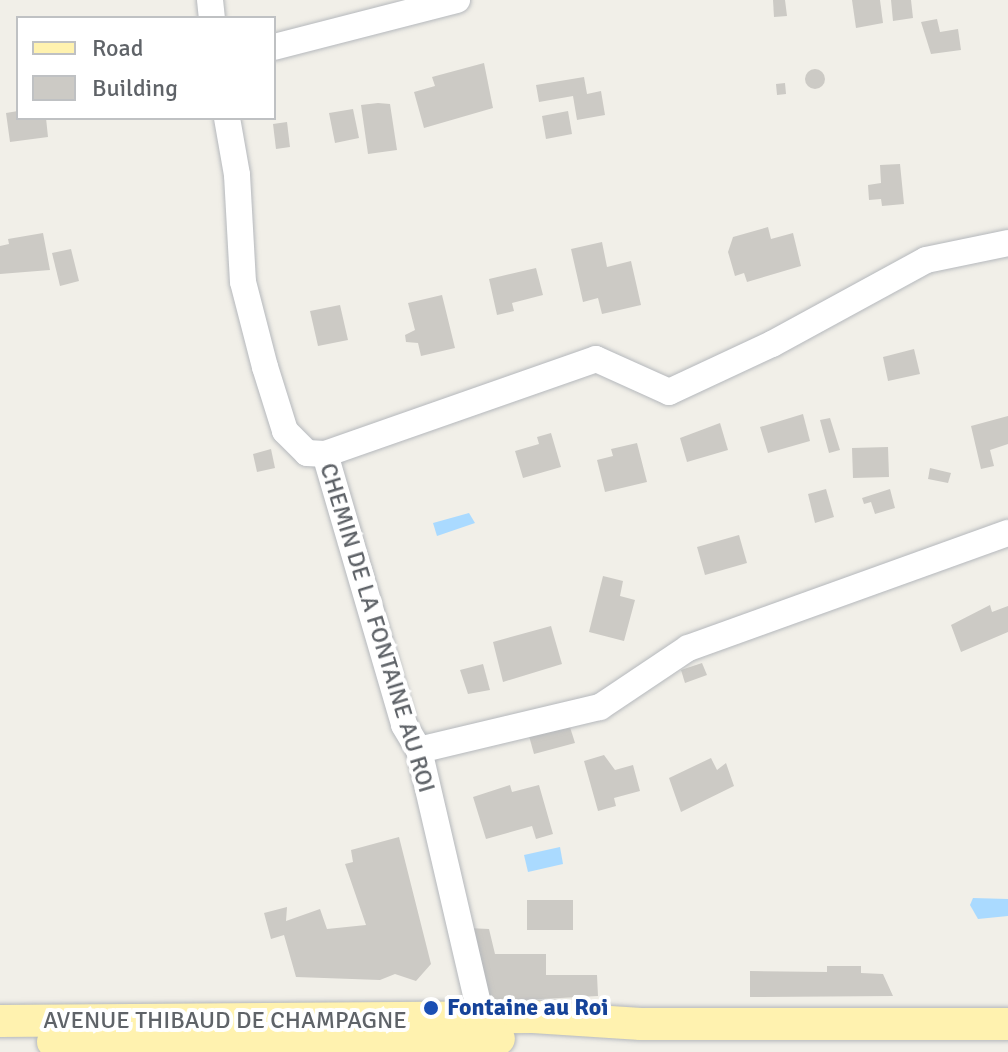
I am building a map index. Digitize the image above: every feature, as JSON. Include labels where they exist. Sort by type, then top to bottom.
[{"type":"main road","name":"AVENUE THIBAUD DE CHAMPAGNE","points":[[0,1021],[194,1044]]},
{"type":"main road","name":"AVENUE THIBAUD DE CHAMPAGNE","points":[[0,1041],[84,1048],[641,1024],[1008,1024]]},
{"type":"street","points":[[276,46],[457,0]]},
{"type":"street","name":"CHEMIN DE LA FONTAINE AU ROI","points":[[227,120],[237,175],[243,282],[265,367],[285,431],[307,453],[325,454],[404,725],[419,750],[480,1030]]},
{"type":"street","points":[[325,454],[596,359],[669,392],[772,344],[926,260],[1008,243]]},
{"type":"street","points":[[419,750],[600,707],[688,648],[1008,533]]},
{"type":"water","points":[[469,513],[475,523],[437,536],[433,523]]},
{"type":"water","points":[[560,847],[563,864],[528,872],[524,855]]},
{"type":"water","points":[[973,898],[1008,899],[1008,916],[978,919],[970,905]]},
{"type":"building","points":[[773,0],[785,0],[787,16],[774,17]]},
{"type":"building","points":[[852,0],[880,0],[883,23],[856,28]]},
{"type":"building","points":[[891,0],[911,0],[913,18],[893,21]]},
{"type":"building","points":[[937,19],[940,32],[958,29],[961,50],[931,54],[921,22]]},
{"type":"building","points":[[484,63],[493,108],[424,128],[414,92],[435,86],[432,77]]},
{"type":"building","points":[[811,69],[819,69],[825,79],[819,89],[811,89],[805,83],[805,75]]},
{"type":"building","points":[[584,77],[587,94],[601,91],[605,115],[577,120],[573,96],[539,102],[536,85]]},
{"type":"building","points":[[785,83],[786,94],[777,95],[776,84]]},
{"type":"building","points":[[390,104],[397,150],[368,154],[361,105]]},
{"type":"building","points":[[353,109],[359,138],[335,143],[329,113]]},
{"type":"building","points":[[16,111],[16,120],[46,120],[48,137],[10,142],[6,113]]},
{"type":"building","points":[[568,111],[572,134],[546,139],[542,116]]},
{"type":"building","points":[[287,122],[290,147],[276,149],[273,124]]},
{"type":"building","points":[[900,164],[904,204],[882,206],[881,199],[869,200],[868,185],[881,183],[880,165]]},
{"type":"building","points":[[768,227],[771,239],[793,233],[801,266],[747,282],[744,273],[735,276],[728,252],[733,237]]},
{"type":"building","points":[[43,233],[50,270],[0,274],[0,246],[9,244],[8,239]]},
{"type":"building","points":[[602,242],[607,267],[631,261],[641,305],[602,314],[598,298],[583,302],[571,249]]},
{"type":"building","points":[[71,249],[79,281],[60,286],[52,253]]},
{"type":"building","points":[[536,268],[543,295],[512,303],[514,311],[497,315],[489,279]]},
{"type":"building","points":[[442,295],[455,348],[421,356],[418,343],[406,342],[405,335],[415,330],[408,303]]},
{"type":"building","points":[[340,305],[348,340],[318,346],[310,311]]},
{"type":"building","points":[[914,349],[920,374],[888,381],[883,357]]},
{"type":"building","points":[[803,414],[810,441],[768,453],[760,427]]},
{"type":"building","points":[[1008,416],[1008,444],[990,450],[994,466],[981,469],[971,426]]},
{"type":"building","points":[[830,418],[840,450],[829,453],[820,420]]},
{"type":"building","points":[[720,423],[728,450],[687,462],[680,438]]},
{"type":"building","points":[[551,433],[561,467],[523,478],[515,451],[539,444],[537,437]]},
{"type":"building","points":[[637,443],[647,482],[605,492],[597,460],[613,456],[611,449]]},
{"type":"building","points":[[888,447],[889,477],[853,478],[852,448]]},
{"type":"building","points":[[271,449],[275,468],[257,472],[253,454]]},
{"type":"building","points":[[930,468],[951,473],[948,483],[928,479]]},
{"type":"building","points":[[826,489],[834,517],[815,523],[808,494]]},
{"type":"building","points":[[890,489],[895,508],[875,514],[871,502],[864,504],[862,498]]},
{"type":"building","points":[[739,535],[747,563],[705,575],[697,547]]},
{"type":"building","points":[[603,576],[623,581],[620,596],[635,600],[624,641],[589,632]]},
{"type":"building","points":[[990,605],[992,612],[1008,606],[1008,632],[961,652],[951,625]]},
{"type":"building","points":[[551,626],[562,664],[503,682],[493,642]]},
{"type":"building","points":[[702,663],[707,675],[685,683],[681,670]]},
{"type":"building","points":[[483,664],[490,690],[468,694],[460,670]]},
{"type":"building","points":[[569,724],[575,743],[534,754],[529,736]]},
{"type":"building","points":[[604,755],[615,770],[633,765],[640,791],[614,798],[616,806],[598,811],[584,761]]},
{"type":"building","points":[[711,758],[717,770],[726,763],[734,786],[681,812],[669,778]]},
{"type":"building","points":[[510,785],[512,792],[539,785],[553,834],[536,839],[532,826],[486,839],[473,797]]},
{"type":"building","points":[[399,837],[431,964],[416,981],[395,974],[380,980],[296,977],[284,935],[271,939],[264,913],[287,907],[286,921],[320,909],[327,929],[366,925],[345,864],[353,862],[351,850]]},
{"type":"building","points":[[527,900],[573,900],[573,930],[527,930]]},
{"type":"building","points":[[467,928],[489,929],[495,954],[546,954],[546,975],[597,975],[598,996],[486,1002]]},
{"type":"building","points":[[827,966],[861,966],[861,973],[883,974],[893,996],[750,997],[750,971],[827,972]]},
{"type":"place","name":"Fontaine au Roi","points":[[431,1008]]}]
